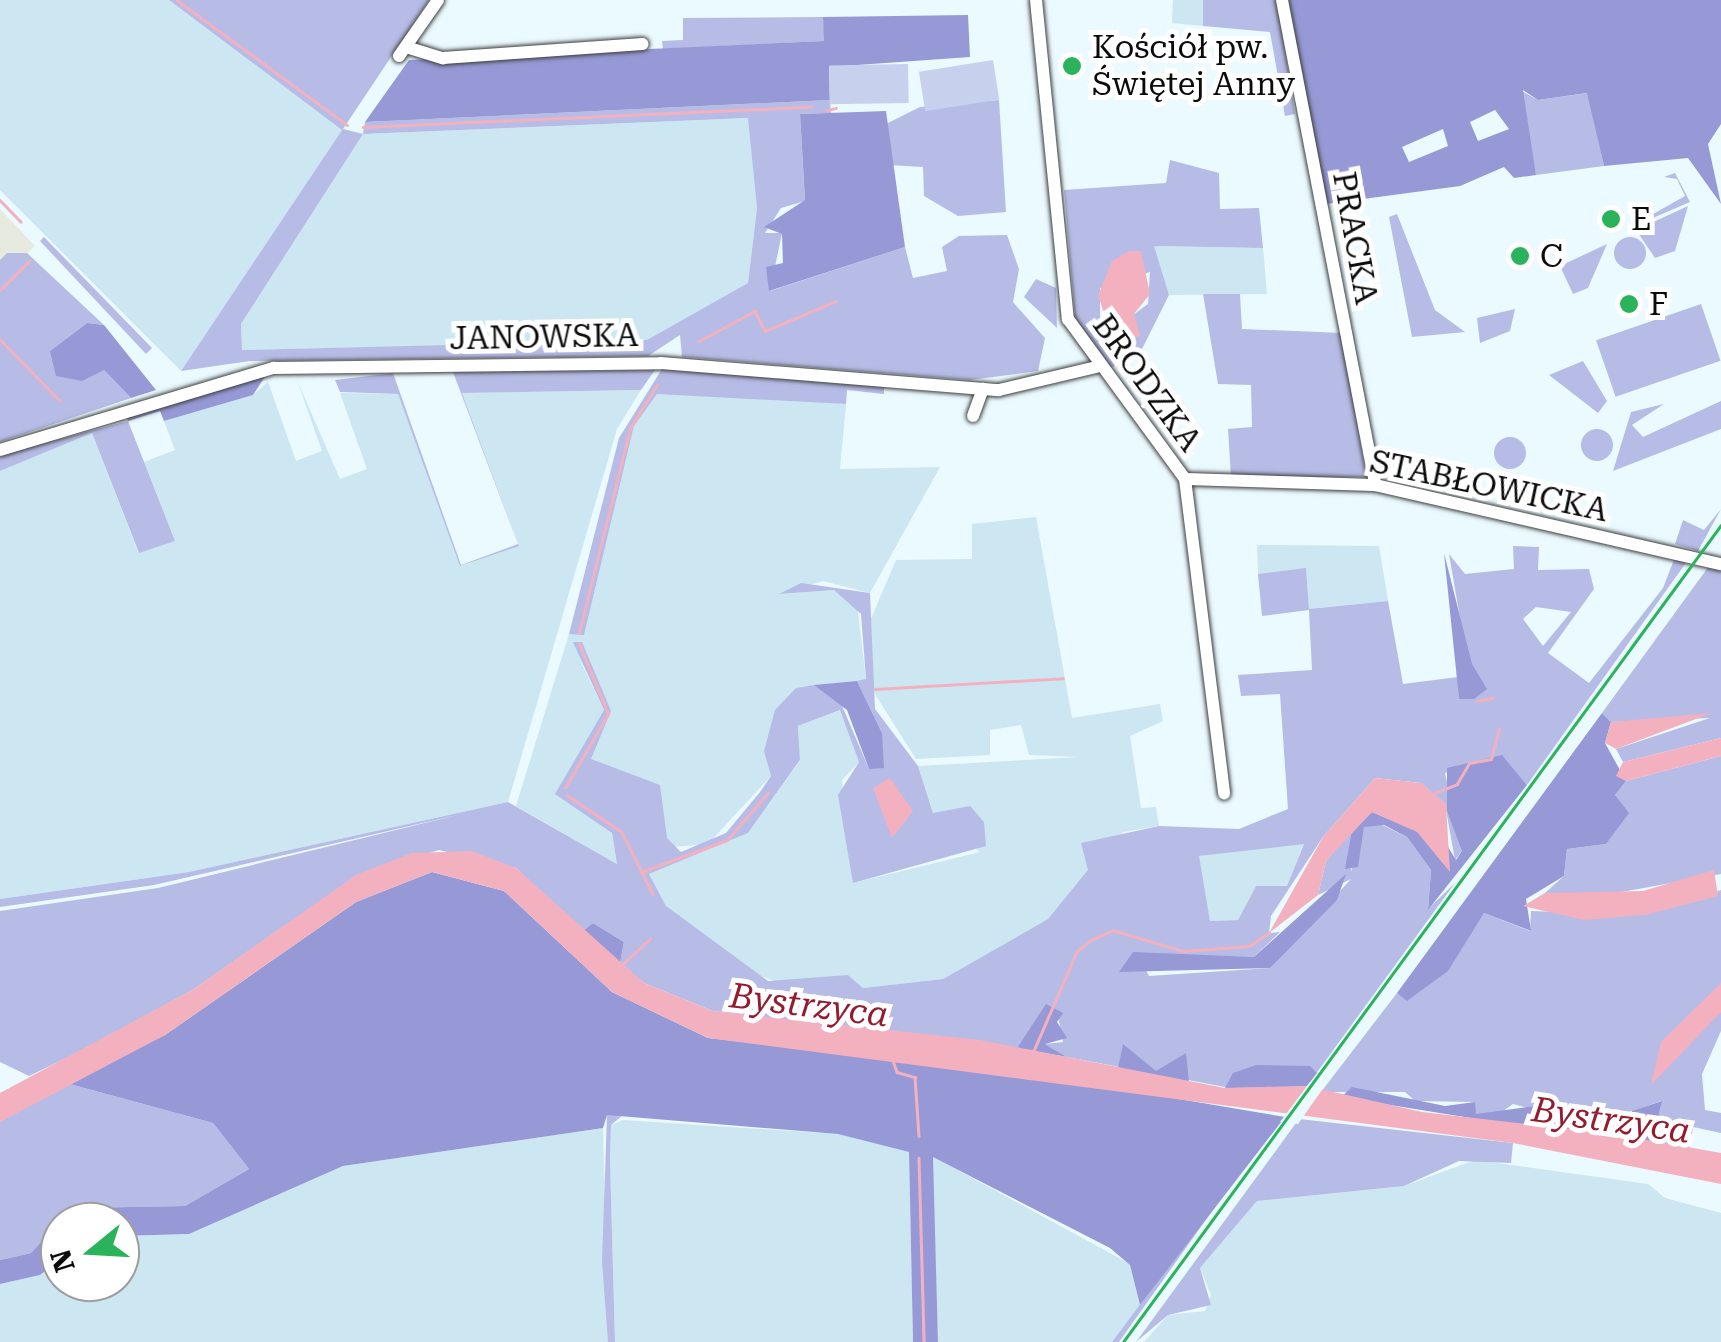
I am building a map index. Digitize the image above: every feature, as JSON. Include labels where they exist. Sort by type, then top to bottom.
[{"type":"street","points":[[438,0],[403,52],[444,58],[643,44]]},
{"type":"street","name":"BRODZKA","points":[[1036,0],[1064,301],[1096,367],[1185,479],[1224,794]]},
{"type":"street","name":"PRACKA","points":[[1282,0],[1375,485]]},
{"type":"street","name":"JANOWSKA","points":[[0,450],[274,368],[661,363],[983,389],[1073,380],[1096,367]]},
{"type":"street","points":[[973,416],[983,389]]},
{"type":"street","name":"STABŁOWICKA","points":[[1185,479],[1375,485],[1721,564]]},
{"type":"shaded area","points":[[0,0],[169,0],[342,130],[181,371],[0,190]]},
{"type":"shaded area","points":[[169,0],[429,0],[343,129],[363,134],[365,122],[830,100],[831,113],[800,114],[805,201],[781,208],[765,233],[782,233],[770,291],[905,247],[913,278],[947,271],[942,247],[959,236],[1007,235],[1019,269],[1013,302],[1045,338],[1038,371],[970,380],[682,357],[680,335],[648,356],[250,361],[181,371],[342,130]],"holes":[[[748,118],[757,208],[748,283],[647,340],[242,350],[241,324],[363,134]]]},
{"type":"shaded area","points":[[1173,0],[1203,0],[1203,26],[1172,23]]},
{"type":"shaded area","points":[[1203,0],[1277,0],[1295,114],[1285,116],[1270,32],[1203,26]]},
{"type":"shaded area","points":[[1285,0],[1721,0],[1721,124],[1708,144],[1721,204],[1688,158],[1604,166],[1587,93],[1538,100],[1523,90],[1536,175],[1514,178],[1504,167],[1460,186],[1326,204]],"holes":[[[1495,110],[1509,129],[1478,141],[1470,122]],[[1443,129],[1448,146],[1409,162],[1402,147]]]},
{"type":"shaded area","points":[[968,15],[970,57],[829,67],[830,100],[365,122],[409,60],[824,41],[823,17]]},
{"type":"shaded area","points":[[823,17],[825,41],[663,49],[662,41],[683,40],[683,18]]},
{"type":"shaded area","points":[[993,60],[999,100],[925,111],[919,72]]},
{"type":"shaded area","points":[[908,64],[909,103],[830,104],[829,65]]},
{"type":"shaded area","points":[[1520,90],[1538,100],[1588,93],[1604,166],[1536,175]]},
{"type":"shaded area","points":[[999,100],[1006,212],[958,216],[924,196],[923,167],[888,165],[886,124],[920,107]]},
{"type":"shaded area","points":[[886,111],[905,247],[769,291],[766,267],[783,263],[782,234],[764,227],[805,200],[800,114]]},
{"type":"shaded area","points":[[749,118],[757,208],[748,283],[647,341],[242,350],[241,324],[363,134]]},
{"type":"shaded area","points":[[1170,160],[1219,173],[1220,209],[1259,208],[1263,248],[1154,246],[1169,295],[1138,357],[1110,368],[1132,393],[1100,361],[1075,317],[1064,190],[1166,183]],"holes":[[[1150,272],[1148,304],[1133,315],[1137,333],[1114,344],[1100,316],[1100,288]]]},
{"type":"shaded area","points":[[1675,173],[1690,202],[1625,230],[1685,196],[1677,179],[1664,177]]},
{"type":"shaded area","points":[[1688,206],[1675,251],[1655,258],[1636,230]]},
{"type":"shaded area","points":[[0,209],[35,246],[27,253],[0,260]]},
{"type":"shaded area","points":[[1397,214],[1435,310],[1465,332],[1412,337],[1389,217]]},
{"type":"shaded area","points":[[44,237],[152,348],[146,354],[40,241]]},
{"type":"shaded area","points":[[1630,237],[1642,241],[1646,253],[1642,265],[1630,269],[1618,265],[1614,253],[1618,241]]},
{"type":"shaded area","points":[[1607,244],[1588,288],[1573,294],[1560,266]]},
{"type":"shaded area","points":[[1153,246],[1263,248],[1267,294],[1169,295]]},
{"type":"shaded area","points":[[1129,251],[1141,251],[1150,294],[1134,314],[1140,336],[1114,344],[1098,295],[1112,261]]},
{"type":"shaded area","points":[[7,253],[27,253],[104,325],[87,323],[50,351],[104,370],[131,398],[0,442],[0,260]]},
{"type":"shaded area","points":[[1036,279],[1056,288],[1057,328],[1024,297]]},
{"type":"shaded area","points":[[1203,294],[1240,294],[1242,329],[1342,333],[1366,477],[1231,477],[1228,429],[1252,427],[1251,385],[1218,384]]},
{"type":"shaded area","points":[[1701,304],[1721,361],[1616,397],[1596,340]]},
{"type":"shaded area","points":[[1515,309],[1510,331],[1480,343],[1477,318]]},
{"type":"shaded area","points":[[87,323],[104,325],[156,390],[131,398],[104,370],[82,381],[56,376],[50,351]]},
{"type":"shaded area","points":[[1583,361],[1607,401],[1598,413],[1549,375]]},
{"type":"shaded area","points":[[662,369],[884,387],[884,394],[847,390],[846,404],[657,394],[634,426],[584,635],[569,634],[619,438]]},
{"type":"shaded area","points":[[655,370],[641,390],[462,393],[519,546],[460,566],[398,394],[340,392],[335,380],[393,373],[461,565],[518,544],[453,372]]},
{"type":"shaded area","points":[[266,375],[253,395],[164,421],[160,411],[128,421],[125,413]]},
{"type":"shaded area","points":[[297,380],[340,479],[367,469],[340,393],[398,394],[461,566],[519,545],[462,393],[641,390],[617,429],[508,802],[189,872],[0,899],[0,471],[92,433],[138,552],[175,541],[144,462],[175,450],[164,421],[253,395],[268,382],[296,461],[322,451]]},
{"type":"shaded area","points":[[671,391],[846,404],[840,469],[940,467],[870,593],[823,581],[780,594],[834,590],[857,604],[866,680],[796,688],[767,739],[771,776],[708,844],[672,847],[590,759],[611,711],[579,658],[604,710],[567,774],[612,834],[617,864],[516,806],[569,634],[584,634],[634,426],[657,394]]},
{"type":"shaded area","points":[[1721,401],[1721,429],[1613,471],[1631,412],[1664,404],[1632,425],[1643,437]]},
{"type":"shaded area","points":[[128,421],[175,541],[139,553],[92,433],[0,471],[0,455]]},
{"type":"shaded area","points":[[1597,429],[1608,434],[1613,445],[1608,456],[1597,461],[1586,456],[1581,445],[1586,434]]},
{"type":"shaded area","points":[[1510,437],[1521,442],[1526,453],[1521,464],[1510,469],[1499,464],[1494,453],[1499,442]]},
{"type":"shaded area","points":[[1721,509],[1698,551],[1675,544],[1683,520],[1704,530]]},
{"type":"shaded area","points":[[1036,517],[1072,718],[1160,704],[1163,721],[1130,736],[1141,808],[1156,807],[1159,826],[1123,832],[1048,919],[943,979],[863,988],[848,975],[780,983],[740,968],[666,906],[649,874],[748,833],[800,761],[798,726],[841,710],[859,762],[842,780],[853,883],[980,852],[933,813],[918,766],[1081,757],[1029,755],[1021,725],[990,730],[990,755],[916,759],[873,691],[870,621],[896,560],[972,559],[972,524]]},
{"type":"shaded area","points":[[1257,545],[1379,546],[1388,601],[1309,609],[1306,569],[1258,574]]},
{"type":"shaded area","points":[[1513,546],[1539,547],[1538,570],[1589,569],[1594,589],[1548,653],[1589,683],[1663,588],[1675,557],[1688,560],[1527,785],[1505,759],[1445,773],[1462,851],[1455,860],[1445,804],[1421,783],[1375,778],[1323,837],[1271,916],[1269,933],[1280,932],[1254,957],[1138,955],[1149,976],[1270,968],[1351,879],[1318,895],[1326,861],[1352,830],[1351,872],[1364,827],[1374,821],[1407,837],[1431,870],[1428,909],[1455,883],[1307,1086],[1246,1091],[1067,1057],[1045,1044],[1063,1042],[1058,1016],[1044,1009],[1017,1048],[713,1011],[644,983],[620,963],[624,942],[593,923],[583,931],[516,868],[439,850],[356,876],[194,989],[85,1049],[29,1076],[0,1062],[0,911],[158,888],[466,813],[154,885],[0,907],[0,899],[189,872],[508,802],[617,864],[612,833],[555,794],[604,710],[573,642],[582,642],[611,711],[591,759],[660,785],[667,838],[681,852],[726,833],[760,792],[771,776],[764,751],[775,710],[796,688],[814,685],[840,701],[869,769],[881,756],[882,733],[857,681],[866,679],[861,614],[834,590],[779,594],[801,583],[870,593],[875,709],[918,766],[933,813],[970,806],[984,822],[986,846],[853,883],[838,795],[859,762],[840,710],[798,726],[800,760],[748,833],[649,874],[666,906],[768,981],[848,975],[863,988],[943,979],[1048,919],[1088,870],[1081,843],[1159,826],[1239,829],[1288,809],[1280,694],[1241,696],[1238,675],[1312,670],[1309,610],[1262,616],[1258,574],[1306,568],[1309,609],[1388,601],[1403,684],[1458,677],[1459,699],[1474,699],[1449,554],[1465,574],[1514,569]],"holes":[[[1536,607],[1571,612],[1543,646],[1523,619]],[[1304,844],[1287,886],[1256,886],[1238,920],[1210,921],[1199,856]]]},
{"type":"shaded area","points":[[1444,553],[1472,664],[1487,689],[1474,699],[1459,699]]},
{"type":"shaded area","points":[[1709,566],[1721,569],[1721,738],[1623,762],[1616,749],[1710,718],[1611,722],[1602,713]]},
{"type":"shaded area","points":[[857,681],[882,733],[884,768],[869,769],[847,710],[814,685]]},
{"type":"shaded area","points":[[1602,713],[1611,722],[1605,743],[1626,781],[1615,795],[1629,813],[1606,844],[1567,849],[1564,876],[1526,899],[1531,931],[1484,913],[1448,971],[1407,1001],[1397,993]]},
{"type":"shaded area","points":[[1712,713],[1616,749],[1605,743],[1611,722]]},
{"type":"shaded area","points":[[1721,738],[1721,756],[1626,781],[1616,776],[1623,762]]},
{"type":"shaded area","points":[[1502,755],[1527,785],[1428,910],[1431,870],[1407,837],[1384,825],[1364,827],[1358,867],[1345,869],[1352,830],[1372,812],[1417,831],[1448,863],[1445,842],[1456,860],[1462,851],[1447,811],[1447,768]]},
{"type":"shaded area","points":[[1721,756],[1721,874],[1605,895],[1545,893],[1564,876],[1567,849],[1606,844],[1625,815],[1615,795],[1626,781]]},
{"type":"shaded area","points":[[890,778],[913,811],[892,838],[873,788]]},
{"type":"shaded area","points":[[1375,778],[1421,783],[1446,804],[1450,872],[1417,832],[1372,812],[1326,861],[1318,895],[1269,933],[1323,837]]},
{"type":"shaded area","points":[[1304,843],[1287,886],[1256,886],[1238,920],[1210,921],[1198,856]]},
{"type":"shaded area","points":[[472,851],[516,868],[644,983],[713,1011],[980,1040],[1225,1088],[1307,1086],[1422,1112],[1614,1134],[1721,1153],[1721,1184],[1513,1143],[708,1038],[612,992],[504,891],[432,872],[356,902],[165,1035],[0,1122],[0,1093],[194,989],[356,875],[412,853]]},
{"type":"shaded area","points":[[1714,870],[1718,896],[1645,915],[1584,920],[1523,906],[1545,893],[1643,891]]},
{"type":"shaded area","points":[[432,872],[504,891],[612,992],[708,1038],[1031,1074],[1285,1117],[1140,1305],[1130,1265],[1110,1248],[933,1157],[938,1342],[913,1342],[909,1152],[838,1134],[607,1115],[603,1128],[343,1166],[189,1234],[140,1235],[140,1207],[185,1206],[249,1169],[213,1123],[66,1083],[165,1035],[356,902]]},
{"type":"shaded area","points":[[1346,874],[1337,900],[1270,968],[1119,972],[1133,952],[1254,957]]},
{"type":"shaded area","points":[[1721,890],[1721,1031],[1702,1074],[1705,1110],[1721,1113],[1721,1133],[1693,1127],[1689,1151],[1650,1147],[1661,1101],[1593,1125],[1513,1104],[1496,1116],[1475,1114],[1475,1102],[1415,1101],[1405,1092],[1321,1092],[1397,993],[1408,1000],[1484,913],[1530,931],[1531,911],[1645,915]]},
{"type":"shaded area","points":[[593,923],[624,942],[620,963],[583,931]]},
{"type":"shaded area","points":[[1721,983],[1721,1012],[1651,1085],[1661,1042]]},
{"type":"shaded area","points":[[1046,1004],[1063,1013],[1057,1022],[1067,1038],[1045,1044],[1067,1057],[1017,1048]]},
{"type":"shaded area","points":[[1123,1044],[1156,1071],[1186,1053],[1189,1082],[1118,1068]]},
{"type":"shaded area","points":[[1256,1065],[1310,1066],[1317,1073],[1307,1086],[1225,1088],[1233,1073]]},
{"type":"shaded area","points":[[66,1083],[213,1123],[249,1169],[185,1206],[40,1202],[40,1244],[31,1253],[0,1260],[0,1122]]},
{"type":"shaded area","points":[[1352,1087],[1445,1106],[1475,1102],[1476,1114],[1542,1105],[1593,1124],[1662,1101],[1650,1147],[1341,1097]]},
{"type":"shaded area","points":[[607,1115],[623,1115],[611,1125],[615,1342],[608,1342],[602,1261]]},
{"type":"shaded area","points":[[1299,1119],[1513,1143],[1511,1163],[1459,1161],[1404,1186],[1257,1201],[1200,1268],[1211,1305],[1168,1315],[1136,1342]]},
{"type":"shaded area","points":[[623,1120],[838,1134],[909,1152],[913,1342],[615,1342],[611,1125]]},
{"type":"shaded area","points":[[603,1128],[608,1342],[0,1342],[0,1284],[40,1275],[40,1302],[140,1302],[140,1235],[189,1234],[343,1166]]},
{"type":"shaded area","points":[[1252,1155],[1119,1342],[1112,1342],[1226,1189]]},
{"type":"shaded area","points":[[932,1156],[1130,1264],[1140,1305],[1112,1342],[938,1342]]},
{"type":"shaded area","points":[[1475,1160],[1648,1184],[1665,1198],[1721,1213],[1721,1342],[1144,1342],[1168,1315],[1205,1311],[1211,1295],[1200,1268],[1257,1201],[1404,1186]]},
{"type":"shaded area","points":[[40,1243],[40,1275],[0,1284],[0,1260],[31,1253]]},
{"type":"pier","points":[[1310,1082],[1324,1087],[1298,1124],[1280,1122]]},
{"type":"waterway","points":[[177,0],[347,125]]},
{"type":"waterway","points":[[363,127],[812,107]]},
{"type":"waterway","points":[[827,110],[836,108]]},
{"type":"waterway","points":[[0,200],[21,222]]},
{"type":"waterway","points":[[0,290],[29,261]]},
{"type":"waterway","points":[[699,341],[755,311],[765,331],[836,301]]},
{"type":"waterway","points":[[0,339],[60,401]]},
{"type":"waterway","points":[[579,633],[630,428],[657,385]]},
{"type":"waterway","points":[[565,788],[608,714],[579,644]]},
{"type":"waterway","points":[[875,689],[1063,678]]},
{"type":"waterway","points":[[1477,701],[1493,698]]},
{"type":"waterway","points":[[1435,793],[1457,784],[1469,763],[1491,759],[1499,729]]},
{"type":"waterway","points":[[641,872],[727,840],[768,793]]},
{"type":"waterway","points":[[567,795],[622,832],[653,894]]},
{"type":"waterway","points":[[1033,1052],[1077,951],[1091,940],[1113,930],[1183,951],[1249,946],[1269,933]]},
{"type":"waterway","points":[[623,964],[650,939]]},
{"type":"waterway","points":[[892,1058],[897,1072],[915,1077],[919,1136]]},
{"type":"waterway","points":[[919,1158],[924,1342]]},
{"type":"railway","points":[[1123,1342],[1721,525]]},
{"type":"place","name":"Kościół pw. Świętej Anny","points":[[1072,66]]},
{"type":"place","name":"E","points":[[1611,219]]},
{"type":"place","name":"C","points":[[1520,256]]},
{"type":"place","name":"F","points":[[1629,304]]},
{"type":"water label","name":"Bystrzyca","points":[[809,1006]]},
{"type":"water label","name":"Bystrzyca","points":[[1611,1121]]}]
